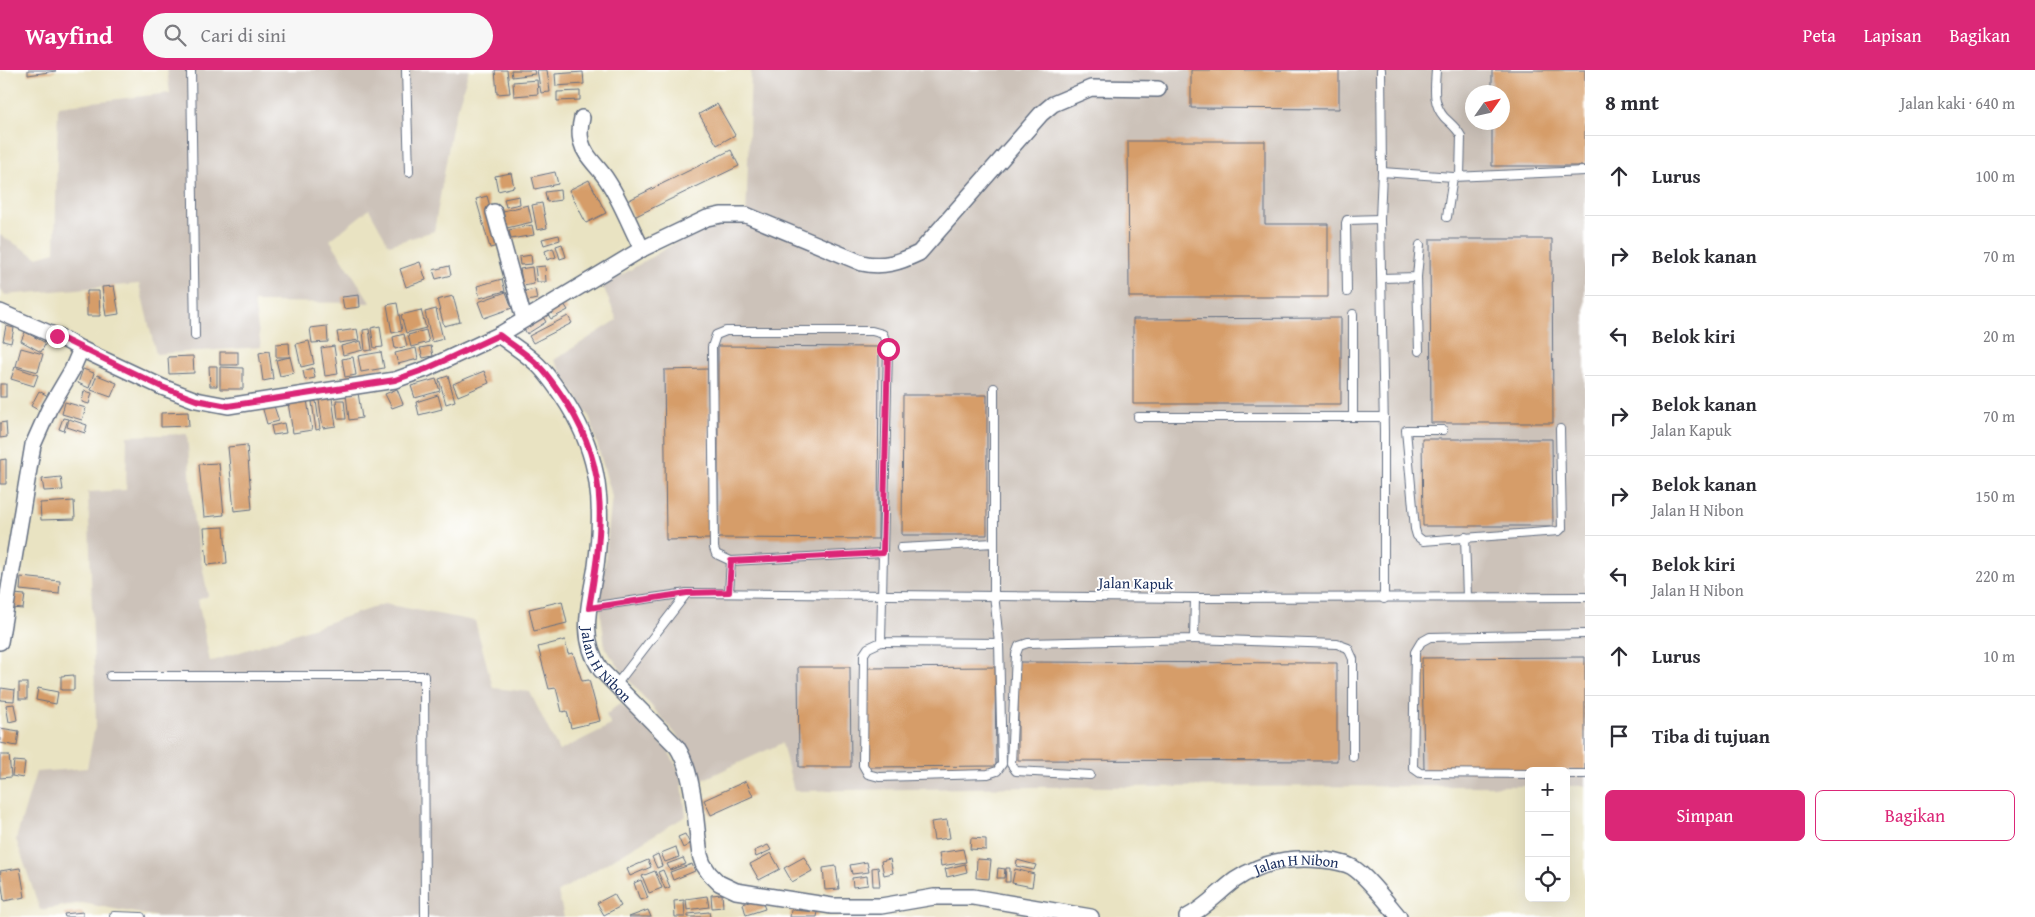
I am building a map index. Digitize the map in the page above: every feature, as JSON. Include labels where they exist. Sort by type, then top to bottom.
[{"type":"street","points":[[0,312],[65,340],[81,350],[162,387],[196,400],[228,406],[395,380],[426,369],[499,335],[642,249],[707,218],[721,215],[746,215],[862,263],[876,266],[904,260],[919,253],[1041,114],[1053,104],[1091,88],[1158,89]]},
{"type":"street","points":[[582,118],[579,131],[584,150],[608,181],[642,249]]},
{"type":"street","points":[[494,212],[524,319]]},
{"type":"street","name":"Jalan H Nibon","points":[[499,335],[537,364],[551,379],[578,420],[590,449],[597,479],[600,518],[596,565],[589,608],[587,636],[590,647],[594,659],[601,670],[677,747],[683,756],[689,775],[700,855],[709,873],[724,886],[736,891],[832,906],[881,906],[934,897],[954,896],[973,897],[1091,917]]},
{"type":"street","points":[[0,642],[5,581],[33,445],[49,409],[72,370],[81,350]]},
{"type":"street","name":"Jalan H Nibon","points":[[1186,917],[1217,897],[1236,879],[1278,860],[1296,858],[1332,861],[1351,867],[1361,874],[1399,917]]},
{"type":"lane","points":[[191,70],[195,336]]},
{"type":"lane","points":[[406,70],[409,172]]},
{"type":"lane","points":[[1381,70],[1382,172],[1380,219],[1384,417],[1384,598]]},
{"type":"lane","points":[[1436,70],[1434,93],[1436,105],[1460,136],[1456,176],[1447,216]]},
{"type":"lane","points":[[1382,172],[1456,176],[1585,171]]},
{"type":"lane","points":[[1347,292],[1347,220],[1380,219]]},
{"type":"lane","points":[[1419,351],[1418,277],[1420,244]]},
{"type":"lane","points":[[1382,278],[1418,277]]},
{"type":"lane","points":[[1353,314],[1353,417]]},
{"type":"lane","points":[[881,642],[888,349],[883,334],[872,331],[726,331],[716,335],[712,347],[714,548],[716,554],[731,561],[883,553]]},
{"type":"lane","points":[[994,388],[994,594],[999,643],[1002,764],[997,771],[988,774],[879,777],[868,774],[863,765],[864,654],[868,648],[881,642],[999,643]]},
{"type":"lane","points":[[1138,417],[1384,417]]},
{"type":"lane","points":[[1443,430],[1406,430],[1415,529],[1417,536],[1423,541],[1559,531],[1562,528],[1560,429]]},
{"type":"lane","points":[[1465,538],[1467,597]]},
{"type":"lane","points":[[901,548],[994,543]]},
{"type":"lane","points":[[729,592],[731,561]]},
{"type":"lane","name":"Jalan Kapuk","points":[[589,608],[687,593],[729,592],[882,596],[994,594],[1195,598],[1585,597]]},
{"type":"lane","points":[[616,685],[687,593]]},
{"type":"lane","points":[[1194,639],[1195,598]]},
{"type":"lane","points":[[1525,774],[1420,773],[1413,768],[1415,652],[1421,642],[1430,637],[1585,634]]},
{"type":"lane","points":[[1090,775],[1016,771],[1011,764],[1016,654],[1019,646],[1028,643],[1194,639],[1337,644],[1348,648],[1353,659],[1353,757]]},
{"type":"lane","points":[[110,676],[424,676],[426,917]]},
{"type":"lane","points":[[1570,774],[1585,774]]},
{"type":"lane","points":[[114,916],[141,917]]},
{"type":"shaded area","points":[[167,70],[469,70],[453,122],[434,231],[389,245],[369,209],[330,240],[371,303],[254,302],[261,347],[156,354],[139,284],[4,295],[0,288],[0,235],[37,257],[55,252],[58,106],[170,93]]},
{"type":"shaded area","points":[[751,70],[1585,70],[1585,786],[1570,786],[1570,767],[1525,767],[1525,786],[1035,787],[794,791],[782,743],[702,780],[687,747],[627,678],[605,648],[600,606],[612,497],[590,418],[554,360],[617,320],[603,286],[695,231],[746,221]]},
{"type":"shaded area","points":[[187,434],[194,523],[208,596],[198,600],[210,662],[384,604],[475,621],[493,688],[530,692],[559,751],[611,725],[606,715],[620,703],[667,749],[681,774],[686,816],[558,892],[564,917],[158,917],[82,903],[40,910],[16,839],[36,772],[87,768],[96,722],[88,492],[126,490],[127,436]]},
{"type":"building","points":[[28,70],[55,70],[56,71],[28,75]]},
{"type":"building","points":[[495,70],[507,70],[510,93],[497,94]]},
{"type":"building","points":[[511,70],[534,70],[535,74],[512,77]]},
{"type":"building","points":[[537,70],[547,70],[550,92],[541,93]]},
{"type":"building","points":[[1191,70],[1339,70],[1339,109],[1191,108]]},
{"type":"building","points":[[1492,70],[1585,70],[1585,166],[1492,166],[1492,130],[1510,130],[1510,85],[1492,85]]},
{"type":"building","points":[[583,72],[584,84],[556,86],[555,74]]},
{"type":"building","points":[[537,80],[538,94],[514,96],[513,82]]},
{"type":"building","points":[[580,91],[580,100],[557,101],[557,92]]},
{"type":"building","points":[[717,104],[735,135],[717,145],[699,114]]},
{"type":"building","points":[[1128,141],[1265,141],[1265,224],[1328,224],[1328,297],[1129,297]]},
{"type":"building","points":[[731,150],[739,166],[634,217],[627,201]]},
{"type":"building","points":[[555,172],[558,184],[535,189],[532,177]]},
{"type":"building","points":[[511,173],[514,187],[498,191],[495,176]]},
{"type":"building","points":[[589,180],[606,213],[586,223],[569,190]]},
{"type":"building","points":[[560,190],[561,200],[547,202],[545,192]]},
{"type":"building","points":[[487,196],[501,245],[490,248],[476,199]]},
{"type":"building","points":[[519,196],[520,204],[506,207],[504,199]]},
{"type":"building","points":[[542,203],[547,228],[537,230],[532,205]]},
{"type":"building","points":[[528,205],[532,222],[507,228],[503,211]]},
{"type":"building","points":[[532,225],[534,235],[511,239],[509,230]]},
{"type":"building","points":[[559,235],[560,240],[544,245],[542,239]]},
{"type":"building","points":[[1430,239],[1552,239],[1553,423],[1431,423]]},
{"type":"building","points":[[562,244],[566,257],[560,259],[556,246]]},
{"type":"building","points":[[553,248],[556,257],[547,260],[545,251]]},
{"type":"building","points":[[531,255],[532,264],[520,265],[519,257]]},
{"type":"building","points":[[420,262],[426,280],[406,287],[400,269]]},
{"type":"building","points":[[449,266],[451,275],[436,279],[433,270]]},
{"type":"building","points":[[545,266],[546,282],[537,282],[535,267]]},
{"type":"building","points":[[532,267],[534,284],[523,286],[520,269]]},
{"type":"building","points":[[502,279],[505,291],[480,298],[477,286]]},
{"type":"building","points":[[114,286],[119,314],[106,316],[102,287]]},
{"type":"building","points":[[535,289],[537,299],[523,302],[521,292]]},
{"type":"building","points":[[87,291],[99,291],[100,316],[87,316]]},
{"type":"building","points":[[506,292],[512,308],[484,318],[478,302]]},
{"type":"building","points":[[359,295],[360,307],[344,309],[342,297]]},
{"type":"building","points":[[453,296],[460,322],[444,326],[437,300]]},
{"type":"building","points":[[562,301],[568,310],[551,319],[545,310]]},
{"type":"building","points":[[397,303],[402,331],[392,333],[387,305]]},
{"type":"building","points":[[436,309],[443,339],[432,342],[425,312]]},
{"type":"building","points":[[421,310],[426,328],[406,333],[401,315]]},
{"type":"building","points":[[540,312],[546,322],[527,334],[521,323]]},
{"type":"building","points":[[568,316],[572,323],[533,343],[529,336]]},
{"type":"building","points":[[1341,318],[1341,404],[1133,404],[1133,319]]},
{"type":"building","points":[[6,326],[14,328],[11,343],[3,341]]},
{"type":"building","points":[[327,326],[328,342],[312,343],[310,328]]},
{"type":"building","points":[[380,326],[383,347],[374,348],[371,328]]},
{"type":"building","points":[[357,329],[359,340],[339,343],[337,332]]},
{"type":"building","points":[[369,329],[372,350],[365,351],[363,330]]},
{"type":"building","points":[[426,330],[429,342],[411,347],[408,335]]},
{"type":"building","points":[[25,332],[46,343],[41,352],[21,341]]},
{"type":"building","points":[[404,334],[407,346],[395,349],[393,337]]},
{"type":"building","points":[[309,341],[314,364],[301,367],[296,344]]},
{"type":"building","points":[[361,341],[363,350],[343,355],[341,346]]},
{"type":"building","points":[[289,343],[290,357],[276,357],[276,344]]},
{"type":"building","points":[[334,346],[338,374],[325,376],[321,348]]},
{"type":"building","points":[[431,346],[433,356],[423,358],[420,348]]},
{"type":"building","points":[[718,346],[879,347],[878,539],[718,538]]},
{"type":"building","points":[[21,348],[43,354],[38,372],[16,366]]},
{"type":"building","points":[[416,348],[418,359],[398,364],[395,353]]},
{"type":"building","points":[[269,351],[273,379],[263,381],[259,353]]},
{"type":"building","points":[[220,352],[238,352],[238,365],[220,365]]},
{"type":"building","points":[[381,352],[384,368],[361,372],[358,356]]},
{"type":"building","points":[[193,356],[194,373],[169,374],[168,357]]},
{"type":"building","points":[[290,357],[294,373],[280,376],[276,360]]},
{"type":"building","points":[[353,357],[356,375],[345,377],[342,359]]},
{"type":"building","points":[[209,366],[217,366],[217,386],[210,386]]},
{"type":"building","points":[[15,367],[38,375],[34,386],[11,379]]},
{"type":"building","points":[[220,367],[243,368],[243,389],[220,389]]},
{"type":"building","points":[[313,368],[315,378],[305,380],[303,371]]},
{"type":"building","points":[[83,369],[94,373],[89,388],[78,383]]},
{"type":"building","points":[[708,369],[710,539],[666,540],[664,370]]},
{"type":"building","points":[[484,371],[489,383],[458,396],[453,384]]},
{"type":"building","points":[[97,375],[117,383],[111,397],[91,390]]},
{"type":"building","points":[[448,376],[455,401],[446,404],[439,379]]},
{"type":"building","points":[[436,379],[440,391],[415,398],[411,386]]},
{"type":"building","points":[[0,384],[6,384],[6,397],[0,397]]},
{"type":"building","points":[[397,389],[403,404],[392,408],[385,394]]},
{"type":"building","points":[[39,391],[48,396],[40,411],[31,406]]},
{"type":"building","points":[[84,391],[92,393],[89,404],[82,402]]},
{"type":"building","points":[[358,393],[362,418],[349,420],[346,394]]},
{"type":"building","points":[[438,395],[442,409],[419,415],[416,402]]},
{"type":"building","points":[[903,395],[987,395],[987,535],[902,535]]},
{"type":"building","points":[[332,398],[336,426],[323,428],[319,400]]},
{"type":"building","points":[[307,400],[312,430],[293,433],[288,403]]},
{"type":"building","points":[[336,400],[344,400],[346,419],[338,419]]},
{"type":"building","points":[[316,401],[320,429],[316,430],[312,402]]},
{"type":"building","points":[[65,402],[86,408],[82,420],[62,414]]},
{"type":"building","points":[[273,403],[279,421],[267,424],[262,406]]},
{"type":"building","points":[[188,412],[189,426],[161,427],[161,413]]},
{"type":"building","points":[[63,418],[68,419],[64,431],[59,429]]},
{"type":"building","points":[[69,419],[87,425],[85,433],[67,427]]},
{"type":"building","points":[[6,422],[7,437],[0,438],[0,423]]},
{"type":"building","points":[[284,423],[286,433],[273,435],[271,426]]},
{"type":"building","points":[[1422,439],[1552,439],[1553,526],[1423,526]]},
{"type":"building","points":[[247,445],[252,509],[234,511],[228,447]]},
{"type":"building","points":[[6,459],[6,484],[0,484],[0,460]]},
{"type":"building","points":[[219,463],[224,515],[204,517],[199,464]]},
{"type":"building","points":[[61,477],[63,490],[44,491],[42,479]]},
{"type":"building","points":[[74,501],[75,519],[41,520],[40,503]]},
{"type":"building","points":[[224,527],[227,563],[207,565],[204,528]]},
{"type":"building","points":[[21,577],[60,581],[59,594],[20,590]]},
{"type":"building","points":[[14,594],[25,595],[23,609],[12,608]]},
{"type":"building","points":[[562,601],[567,623],[534,631],[529,609]]},
{"type":"building","points":[[565,640],[568,654],[573,653],[582,681],[589,680],[600,721],[571,728],[567,711],[562,712],[556,688],[549,689],[538,647]]},
{"type":"building","points":[[1585,657],[1585,770],[1570,770],[1570,767],[1525,767],[1525,770],[1424,771],[1422,658]]},
{"type":"building","points":[[1018,662],[1337,663],[1337,761],[1018,760]]},
{"type":"building","points":[[798,667],[850,667],[851,767],[799,767]]},
{"type":"building","points":[[995,667],[996,766],[867,767],[866,668]]},
{"type":"building","points":[[74,675],[74,690],[61,690],[61,676]]},
{"type":"building","points":[[19,683],[27,683],[27,699],[19,699]]},
{"type":"building","points":[[1,688],[15,690],[14,701],[0,700]]},
{"type":"building","points":[[38,688],[58,692],[56,704],[36,700]]},
{"type":"building","points":[[14,704],[17,720],[9,722],[6,705]]},
{"type":"building","points":[[0,728],[19,731],[17,746],[0,743]]},
{"type":"building","points":[[0,755],[9,755],[11,777],[0,778]]},
{"type":"building","points":[[14,761],[25,762],[23,778],[12,776]]},
{"type":"building","points":[[746,781],[753,796],[711,815],[704,800]]},
{"type":"building","points":[[947,820],[950,838],[934,840],[931,822]]},
{"type":"building","points":[[685,834],[690,844],[683,848],[678,837]]},
{"type":"building","points":[[971,838],[986,839],[986,850],[970,849]]},
{"type":"building","points":[[768,845],[771,850],[756,857],[754,851]]},
{"type":"building","points":[[676,847],[679,857],[665,862],[661,853]]},
{"type":"building","points":[[963,849],[966,862],[941,866],[939,853]]},
{"type":"building","points":[[771,853],[780,869],[759,880],[750,864]]},
{"type":"building","points":[[658,854],[662,866],[657,868],[652,857]]},
{"type":"building","points":[[804,857],[812,871],[792,882],[784,868]]},
{"type":"building","points":[[683,858],[686,864],[670,870],[667,864]]},
{"type":"building","points":[[890,859],[893,873],[884,875],[881,861]]},
{"type":"building","points":[[977,859],[991,860],[989,879],[976,878]]},
{"type":"building","points":[[648,860],[651,867],[630,876],[627,869]]},
{"type":"building","points":[[1017,860],[1036,865],[1034,870],[1016,866]]},
{"type":"building","points":[[867,862],[869,872],[852,874],[850,865]]},
{"type":"building","points":[[692,864],[695,871],[673,880],[670,872]]},
{"type":"building","points":[[965,864],[967,872],[947,877],[945,869]]},
{"type":"building","points":[[836,866],[839,889],[825,890],[823,868]]},
{"type":"building","points":[[878,867],[880,886],[873,886],[872,868]]},
{"type":"building","points":[[20,868],[25,897],[4,901],[0,871]]},
{"type":"building","points":[[998,868],[1005,869],[1004,878],[997,878]]},
{"type":"building","points":[[1006,868],[1010,868],[1010,882],[1005,882]]},
{"type":"building","points":[[1015,869],[1034,874],[1032,887],[1012,883]]},
{"type":"building","points":[[663,870],[670,887],[665,889],[658,872]]},
{"type":"building","points":[[655,871],[662,888],[649,893],[642,876]]},
{"type":"building","points":[[867,876],[868,885],[853,887],[852,878]]},
{"type":"building","points":[[641,880],[648,898],[640,900],[634,883]]},
{"type":"building","points":[[614,894],[621,906],[604,915],[597,903]]},
{"type":"building","points":[[722,894],[723,907],[712,908],[711,895]]},
{"type":"building","points":[[707,896],[709,907],[687,910],[686,899]]},
{"type":"building","points":[[761,898],[765,909],[746,915],[743,904]]},
{"type":"building","points":[[684,900],[685,917],[675,917],[674,901]]},
{"type":"building","points":[[648,910],[651,917],[629,917]]},
{"type":"building","points":[[791,910],[818,912],[817,917],[790,917]]},
{"type":"building","points":[[83,912],[83,917],[65,917],[64,914]]},
{"type":"building","points":[[709,912],[710,917],[688,917],[688,914]]},
{"type":"route","points":[[57,336],[81,350],[162,387],[206,403],[228,406],[395,380],[443,362],[499,335],[537,364],[551,379],[578,420],[590,449],[597,479],[600,518],[596,565],[589,608],[687,593],[729,592],[731,561],[883,553],[888,349]]}]
